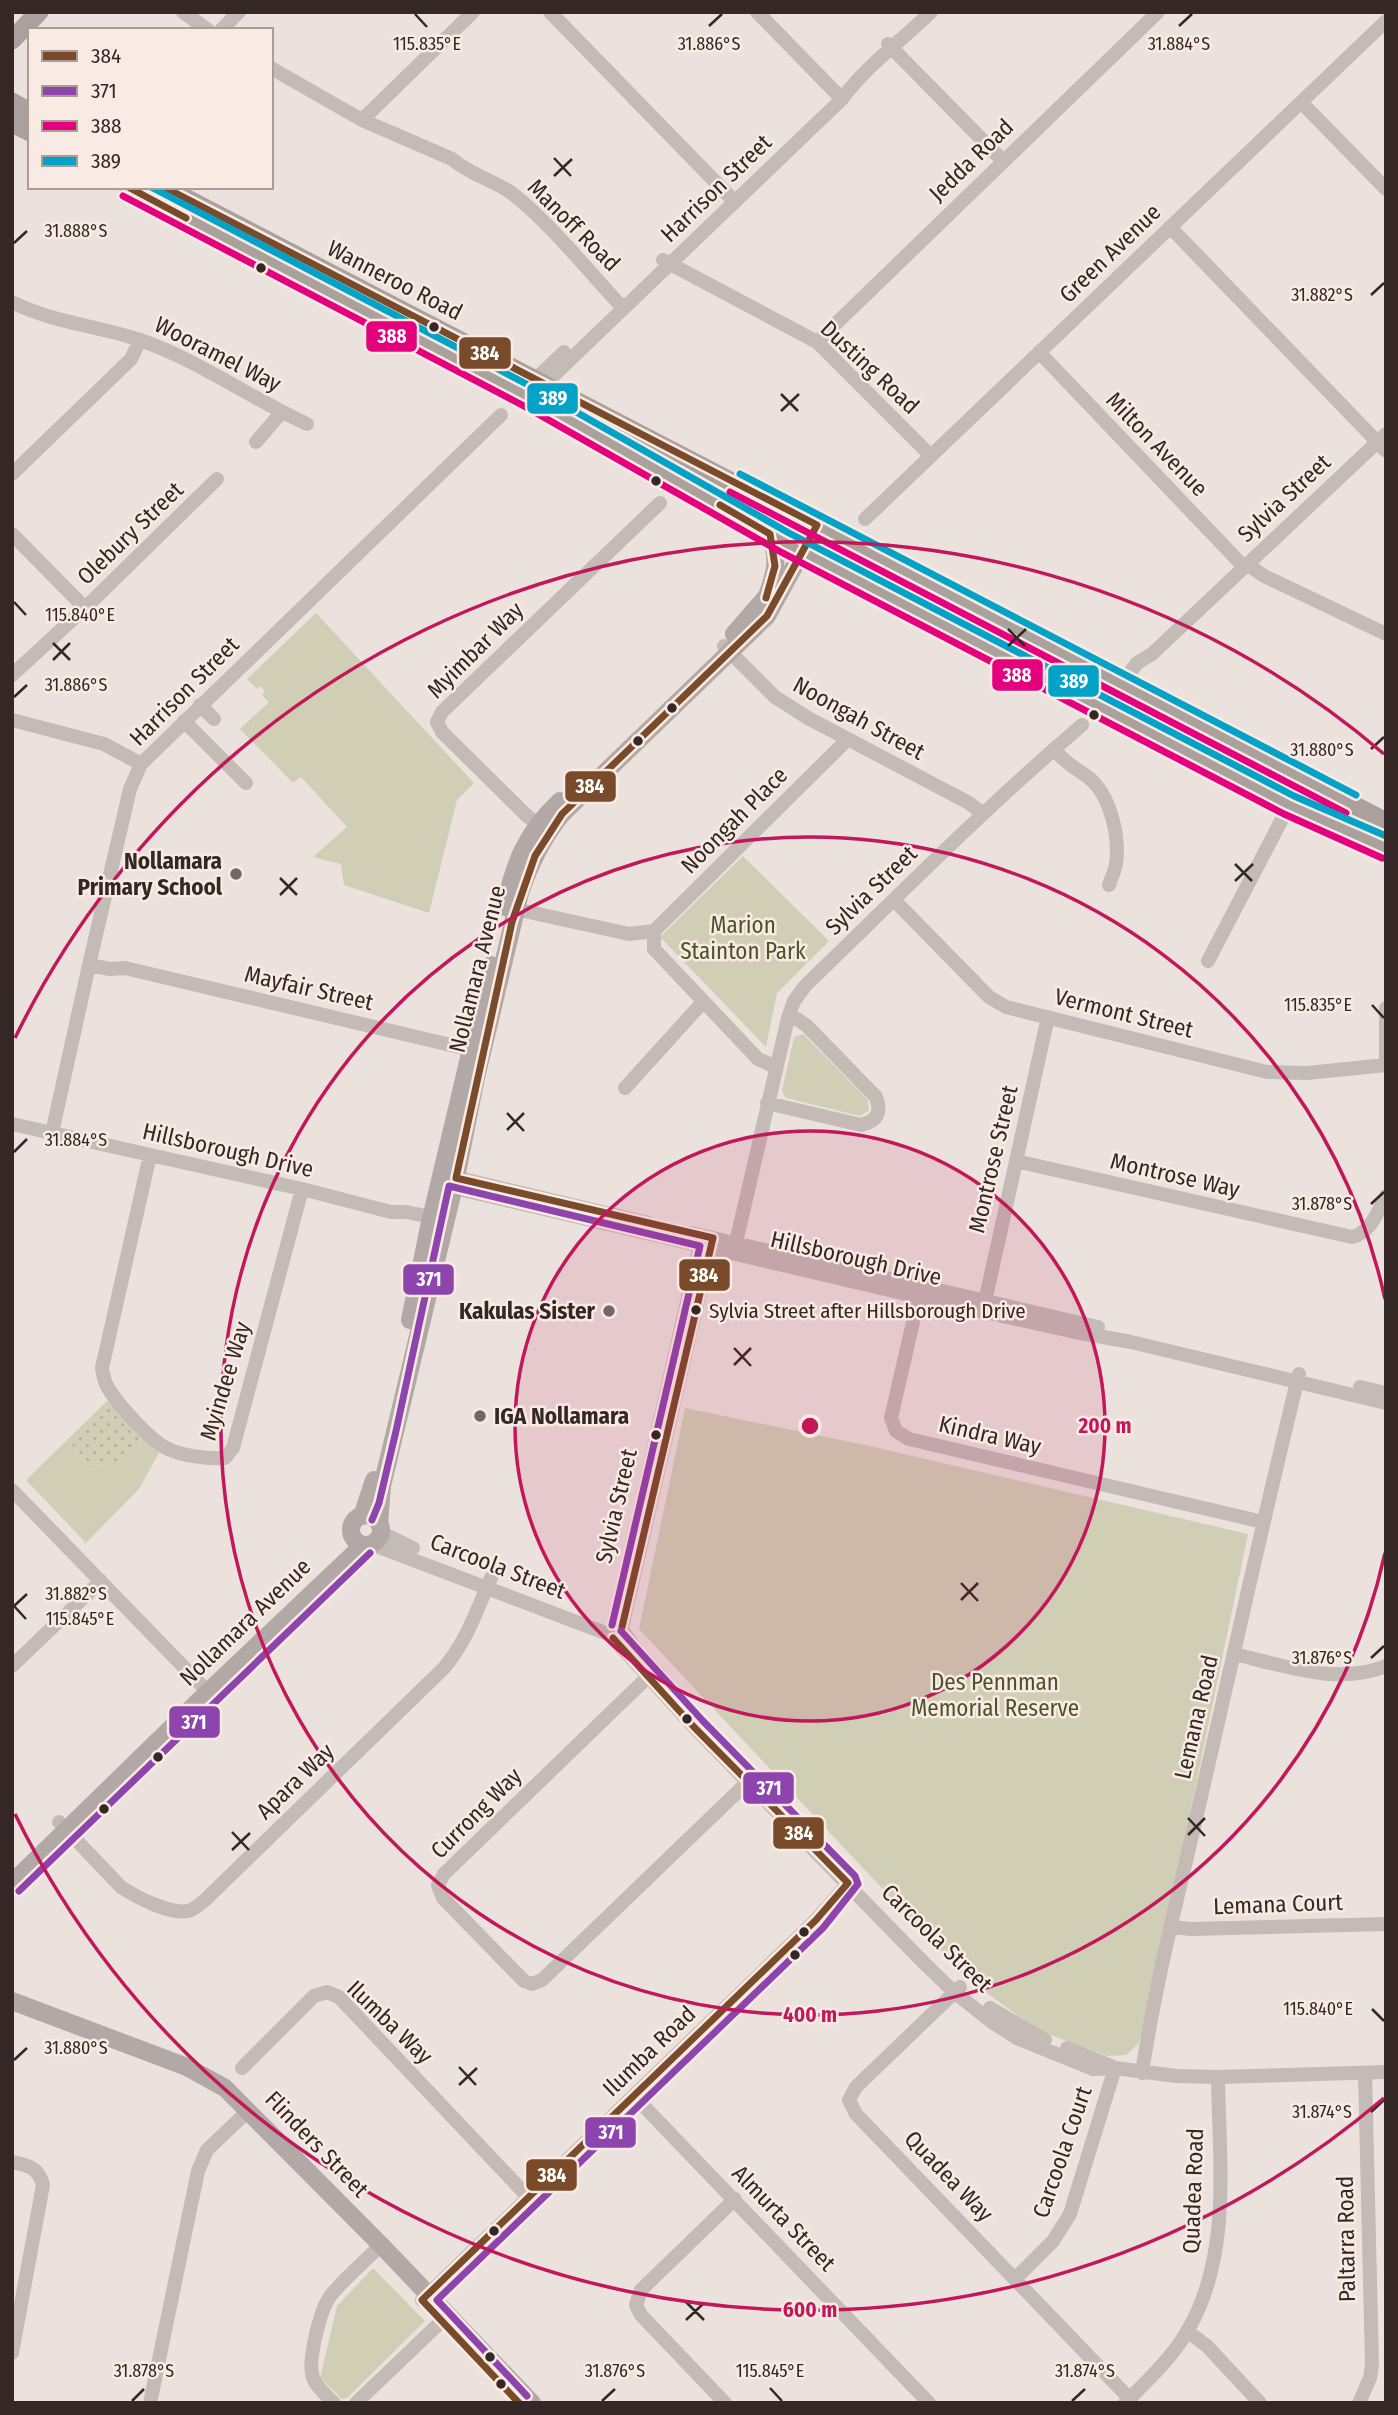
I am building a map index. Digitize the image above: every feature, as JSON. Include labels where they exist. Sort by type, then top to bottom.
[{"type":"highway","points":[[12,40],[39,12]]},
{"type":"highway","points":[[12,102],[28,111]]},
{"type":"highway","points":[[12,123],[28,131]]},
{"type":"highway","name":"Wanneroo Road","points":[[132,189],[538,392],[814,524],[1386,822]]},
{"type":"highway","name":"Wanneroo Road","points":[[168,189],[538,392],[799,550],[1289,805],[1386,848]]},
{"type":"main road","name":"Nollamara Avenue","points":[[727,649],[767,596],[814,524]]},
{"type":"main road","points":[[767,596],[776,565],[776,552],[770,534]]},
{"type":"main road","name":"Nollamara Avenue","points":[[12,1870],[63,1826],[205,1688],[369,1536],[437,1223],[511,908],[512,875],[528,839],[562,814],[727,649],[767,616],[787,583],[799,550]]},
{"type":"main road","points":[[787,583],[807,567],[833,567]]},
{"type":"main road","name":"Nollamara Avenue","points":[[369,1536],[370,1516],[362,1516],[391,1431]]},
{"type":"main road","name":"Nollamara Avenue","points":[[12,1883],[63,1826]]},
{"type":"main road","name":"Flinders Street","points":[[12,2001],[187,2067],[225,2088],[444,2318],[531,2403]]},
{"type":"main road","name":"Flinders Street","points":[[12,2011],[64,2028],[191,2078],[246,2112]]},
{"type":"main road","name":"Flinders Street","points":[[444,2318],[519,2403]]},
{"type":"street","points":[[184,12],[205,28]]},
{"type":"street","points":[[223,28],[239,12]]},
{"type":"street","points":[[362,120],[473,12]]},
{"type":"street","points":[[550,12],[732,198]]},
{"type":"street","points":[[757,12],[838,96]]},
{"type":"street","name":"Harrison Street","points":[[890,46],[918,12]]},
{"type":"street","name":"Harrison Street","points":[[538,392],[623,302],[838,96],[850,76],[931,12]]},
{"type":"street","name":"Jedda Road","points":[[817,342],[1158,12]]},
{"type":"street","name":"Green Avenue","points":[[865,519],[1386,21]]},
{"type":"street","points":[[890,46],[1003,162]]},
{"type":"street","name":"Manoff Road","points":[[273,69],[362,120],[452,159],[464,160],[499,175],[523,193],[623,302]]},
{"type":"street","points":[[1302,103],[1386,189]]},
{"type":"street","points":[[1170,227],[1383,443]]},
{"type":"street","name":"Dusting Road","points":[[666,261],[817,342],[863,385],[931,456]]},
{"type":"street","name":"Wooramel Way","points":[[12,302],[165,350],[307,424]]},
{"type":"street","points":[[12,474],[131,359],[140,340]]},
{"type":"street","name":"Milton Avenue","points":[[1039,352],[1245,565],[1386,634]]},
{"type":"street","name":"Wooramel Way","points":[[256,442],[282,412]]},
{"type":"street","name":"Harrison Street","points":[[52,1133],[130,789],[141,764],[501,415]]},
{"type":"street","name":"Sylvia Street","points":[[1107,711],[1137,663],[1152,654],[1245,565],[1383,443]]},
{"type":"street","name":"Olebury Street","points":[[12,675],[217,479]]},
{"type":"street","name":"Myimbar Way","points":[[542,829],[442,732],[437,722],[442,712],[660,503]]},
{"type":"street","points":[[12,534],[85,608]]},
{"type":"street","name":"Noongah Street","points":[[727,649],[775,697],[847,740],[969,803],[983,814]]},
{"type":"street","points":[[200,705],[214,719]]},
{"type":"street","points":[[12,720],[104,744],[141,764]]},
{"type":"street","points":[[184,720],[246,783]]},
{"type":"street","name":"Sylvia Street","points":[[735,1248],[767,1103],[794,1001],[805,986],[983,814],[1082,725]]},
{"type":"street","name":"Noongah Place","points":[[654,932],[847,740]]},
{"type":"street","points":[[1054,749],[1070,767],[1087,777],[1100,790],[1108,804],[1117,848],[1116,865],[1109,885]]},
{"type":"street","points":[[1208,961],[1303,779]]},
{"type":"street","name":"Vermont Street","points":[[894,900],[989,997],[1006,1007],[1268,1072],[1307,1073],[1386,1065]]},
{"type":"street","points":[[511,908],[629,934],[654,932],[654,949],[758,1059],[776,1067]]},
{"type":"street","name":"Mayfair Street","points":[[90,958],[110,969],[125,968],[476,1051]]},
{"type":"street","points":[[625,1088],[703,1002]]},
{"type":"street","points":[[1386,1008],[1386,1065]]},
{"type":"street","name":"Montrose Street","points":[[984,1305],[1048,1017]]},
{"type":"street","points":[[767,1103],[861,1125],[871,1122],[878,1115],[880,1106],[876,1097],[807,1026],[788,1018]]},
{"type":"street","name":"Hillsborough Drive","points":[[12,1124],[302,1189],[391,1212],[402,1220],[437,1223]]},
{"type":"street","name":"Myindee Way","points":[[150,1155],[102,1368],[105,1383],[114,1396],[156,1441],[169,1449],[225,1458],[233,1448],[302,1189]]},
{"type":"street","name":"Montrose Way","points":[[1016,1161],[1352,1237],[1362,1234],[1369,1227],[1386,1196]]},
{"type":"street","name":"Hillsborough Drive","points":[[447,1180],[735,1248],[839,1269],[920,1291],[1080,1323],[1298,1376],[1386,1393]]},
{"type":"street","name":"Sylvia Street","points":[[615,1630],[706,1241]]},
{"type":"street","name":"Kindra Way","points":[[920,1291],[891,1418],[896,1432],[909,1440],[1263,1522]]},
{"type":"street","name":"Hillsborough Drive","points":[[1298,1376],[1386,1403]]},
{"type":"street","name":"Lemana Road","points":[[1142,2073],[1171,1927],[1298,1376]]},
{"type":"street","points":[[12,1490],[205,1688]]},
{"type":"street","name":"Carcoola Street","points":[[369,1536],[615,1630],[626,1654],[652,1673],[703,1729],[957,1989],[1017,2038],[1093,2069],[1115,2068],[1142,2073],[1218,2077],[1386,2072]]},
{"type":"street","points":[[12,1666],[101,1581]]},
{"type":"street","name":"Apara Way","points":[[63,1826],[110,1878],[132,1895],[180,1912],[191,1910],[205,1900],[444,1668],[459,1650],[472,1626],[489,1582]]},
{"type":"street","points":[[1234,1654],[1330,1675],[1354,1674],[1386,1666]]},
{"type":"street","name":"Currong Way","points":[[652,1673],[444,1874],[439,1885],[443,1898],[524,1981],[532,1984],[542,1980],[752,1778]]},
{"type":"street","name":"Ilumba Road","points":[[424,2297],[854,1883]]},
{"type":"street","name":"Lemana Court","points":[[1171,1927],[1191,1929],[1386,1924]]},
{"type":"street","name":"Quadea Way","points":[[957,1989],[856,2087],[849,2100],[856,2114],[1016,2278],[1127,2401]]},
{"type":"street","name":"Ilumba Way","points":[[242,2068],[314,1996],[327,1992],[339,1997],[529,2198]]},
{"type":"street","name":"Carcoola Court","points":[[1016,2278],[1053,2241],[1070,2214],[1115,2068]]},
{"type":"street","name":"Paltarra Road","points":[[1359,2403],[1370,2378],[1371,2364],[1365,2073]]},
{"type":"street","name":"Quadea Road","points":[[1127,2401],[1156,2372],[1187,2331],[1207,2288],[1220,2222],[1218,2077]]},
{"type":"street","name":"Almurta Street","points":[[634,2096],[735,2199],[921,2400]]},
{"type":"street","points":[[150,2403],[198,2171],[207,2150],[246,2112]]},
{"type":"street","points":[[12,2162],[33,2168],[40,2175],[43,2185],[12,2353]]},
{"type":"street","points":[[725,2403],[641,2315],[636,2305],[641,2290],[735,2199]]},
{"type":"street","points":[[334,2403],[316,2385],[310,2365],[322,2314],[330,2297],[378,2248]]},
{"type":"street","points":[[356,2403],[444,2318]]},
{"type":"street","points":[[1187,2331],[1207,2346],[1260,2403]]},
{"type":"green space","points":[[316,613],[474,783],[457,800],[429,913],[344,885],[341,864],[313,857],[347,827],[301,777],[293,783],[240,729],[269,702],[262,695],[265,691],[260,686],[257,689],[247,679]]},
{"type":"green space","name":"Marion Stainton Park","points":[[743,856],[829,941],[777,993],[766,1047],[660,937]]},
{"type":"green space","points":[[803,1034],[868,1100],[869,1110],[860,1116],[786,1098],[782,1091],[794,1037]]},
{"type":"green space","points":[[109,1399],[148,1440],[121,1466],[90,1464],[67,1440]]},
{"type":"green space","name":"Des Pennman Memorial Reserve","points":[[685,1408],[870,1446],[1248,1534],[1148,2015],[1138,2044],[1126,2055],[1107,2056],[1038,2030],[966,1978],[639,1629]]},
{"type":"green space","points":[[67,1440],[90,1464],[121,1466],[148,1440],[159,1453],[139,1489],[86,1543],[26,1480]]},
{"type":"green space","points":[[373,2268],[425,2321],[347,2398],[342,2399],[320,2378],[337,2306]]},
{"type":"transit line","name":"384","points":[[132,189],[186,218]]},
{"type":"transit line","name":"389","points":[[155,189],[534,388],[789,533],[1294,796],[1386,836]]},
{"type":"transit line","name":"384","points":[[168,189],[817,525],[767,616],[562,814],[535,856],[512,922],[456,1178],[713,1238],[622,1627]]},
{"type":"transit line","name":"388","points":[[123,196],[524,406],[779,551],[1284,814],[1382,858]]},
{"type":"transit line","name":"389","points":[[740,474],[1356,795]]},
{"type":"transit line","name":"388","points":[[730,492],[1346,813]]},
{"type":"transit line","name":"384","points":[[720,505],[770,534],[775,566],[766,598]]},
{"type":"transit line","name":"371","points":[[372,1520],[379,1503],[396,1431],[449,1186],[700,1246],[612,1625]]},
{"type":"transit line","name":"371","points":[[19,1891],[370,1553]]},
{"type":"transit line","name":"371","points":[[527,2396],[437,2300],[823,1928],[858,1884],[855,1876],[702,1720],[621,1631]]},
{"type":"transit line","name":"384","points":[[519,2403],[422,2300],[816,1920],[848,1883],[694,1727],[613,1638]]},
{"type":"place","name":"Nollamara Primary School","points":[[236,874]]},
{"type":"place","name":"Sylvia Street after Hillsborough Drive","points":[[696,1310]]},
{"type":"place","name":"Kakulas Sister","points":[[609,1311]]},
{"type":"place","name":"IGA Nollamara","points":[[480,1416]]}]
